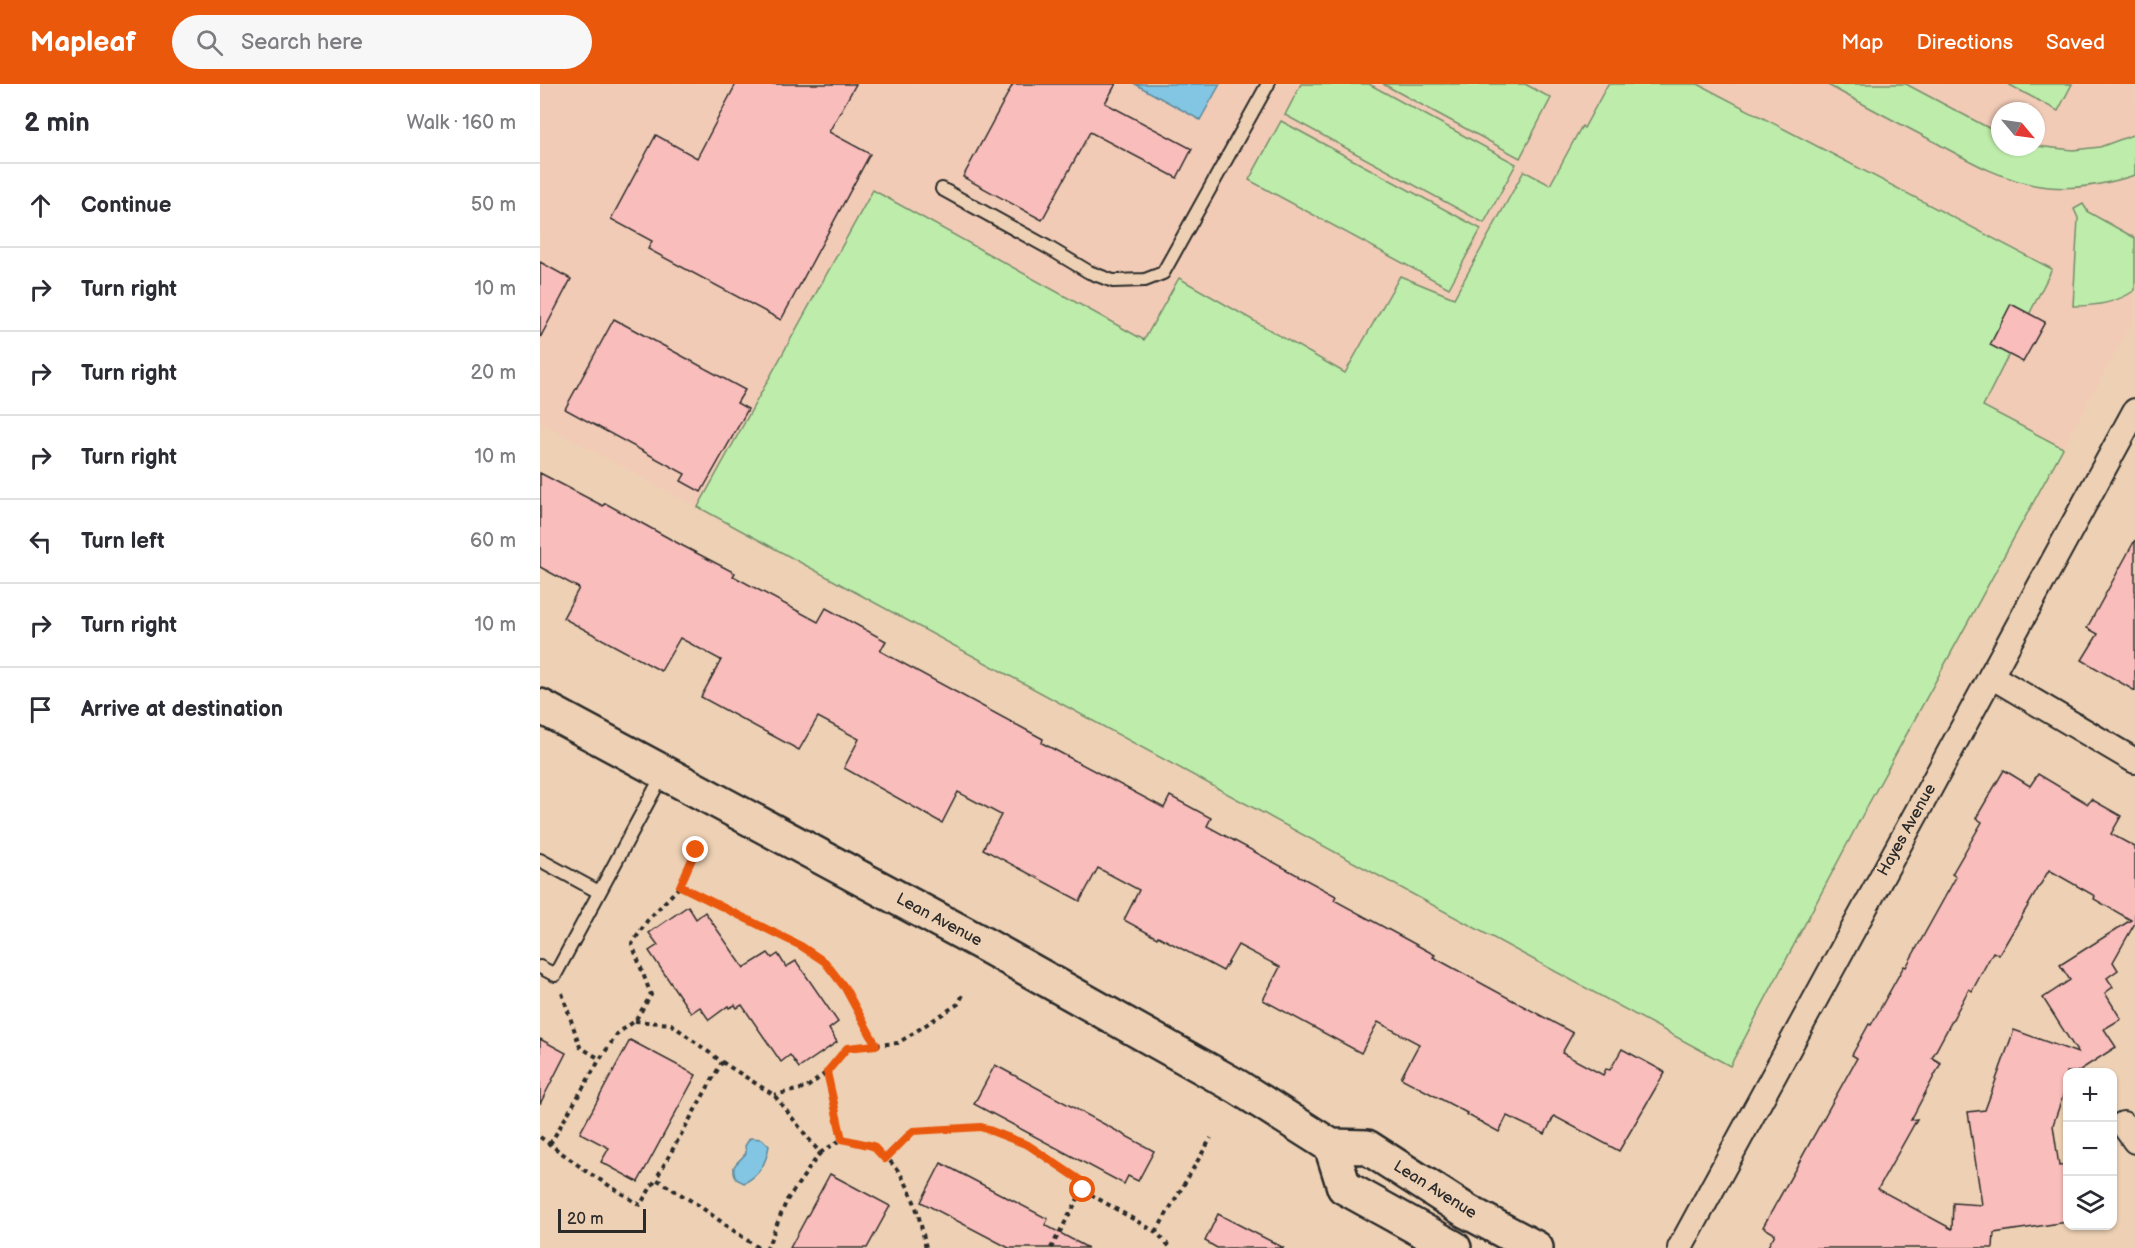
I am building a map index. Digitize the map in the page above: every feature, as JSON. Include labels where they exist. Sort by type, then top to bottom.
[{"type":"street","name":"Hayes Avenue","points":[[1680,1248],[2135,411]]},
{"type":"street","points":[[1991,676],[2135,761]]},
{"type":"street","name":"Lean Avenue","points":[[540,706],[998,952],[1238,1087],[1331,1146],[1367,1147],[1468,1212],[1536,1248]]},
{"type":"street","points":[[1331,1146],[1344,1187],[1455,1248]]},
{"type":"lane","points":[[942,189],[1089,272],[1113,281],[1145,280],[1163,273],[1268,84]]},
{"type":"lane","points":[[540,966],[555,975],[663,773]]},
{"type":"lane","points":[[540,860],[599,892]]},
{"type":"path","points":[[550,1144],[600,1059],[618,1033],[635,1021],[651,995],[632,945],[647,921],[680,886],[696,850]]},
{"type":"path","points":[[680,886],[801,946],[825,962],[845,988],[876,1045]]},
{"type":"path","points":[[555,975],[580,1047],[600,1059]]},
{"type":"path","points":[[774,1095],[806,1088],[827,1072],[847,1048],[898,1043],[958,1004],[964,993]]},
{"type":"path","points":[[635,1021],[671,1024],[722,1062],[774,1095],[820,1153]]},
{"type":"path","points":[[540,1137],[586,1171],[640,1205],[722,1062]]},
{"type":"path","points":[[827,1072],[842,1139]]},
{"type":"path","points":[[885,1159],[913,1131],[981,1127],[1028,1145],[1086,1184],[1051,1248]]},
{"type":"path","points":[[1156,1232],[1211,1138]]},
{"type":"path","points":[[767,1248],[787,1200],[820,1153],[842,1139],[873,1146],[899,1171],[916,1204],[926,1248]]},
{"type":"path","points":[[656,1179],[698,1205],[758,1248]]},
{"type":"path","points":[[1083,1190],[1156,1232],[1172,1248]]},
{"type":"shaded area","points":[[540,84],[2135,84],[2135,317],[1863,814],[1730,1066],[540,423]]},
{"type":"green space","points":[[1301,84],[1369,84],[1516,164],[1484,223],[1285,115]]},
{"type":"green space","points":[[1383,84],[1525,84],[1551,98],[1520,158]]},
{"type":"green space","points":[[1608,84],[1698,84],[2052,269],[1983,406],[2063,448],[1863,814],[1730,1066],[698,507],[873,190],[1144,340],[1179,278],[1345,373],[1400,276],[1454,298],[1524,171],[1550,185]]},
{"type":"green space","points":[[1826,84],[1906,84],[1991,129],[1991,156],[2045,156],[2045,147],[2073,150],[2100,147],[2135,134],[2135,175],[2100,184],[2064,188],[2040,186],[2011,179],[1971,161]]},
{"type":"green space","points":[[2008,84],[2072,84],[2058,111]]},
{"type":"green space","points":[[1281,121],[1481,229],[1449,288],[1249,180]]},
{"type":"green space","points":[[2083,204],[2088,212],[2135,238],[2135,290],[2106,303],[2073,306],[2078,218],[2074,209]]},
{"type":"water","points":[[1135,84],[1220,84],[1200,120]]},
{"type":"water","points":[[750,1138],[762,1139],[769,1146],[761,1168],[744,1183],[736,1179],[734,1167],[746,1153],[745,1146]]},
{"type":"building","points":[[736,84],[856,84],[829,132],[870,154],[781,320],[648,249],[652,241],[611,219],[656,135],[697,158]]},
{"type":"building","points":[[1013,84],[1116,84],[1105,103],[1192,149],[1177,178],[1090,132],[1042,220],[963,177]]},
{"type":"building","points":[[540,262],[571,279],[540,338]]},
{"type":"building","points":[[2011,304],[2045,322],[2023,362],[1990,345]]},
{"type":"building","points":[[614,319],[745,390],[737,403],[748,409],[701,492],[681,481],[685,474],[565,409]]},
{"type":"building","points":[[540,473],[603,506],[605,503],[735,573],[733,576],[818,622],[826,608],[886,641],[880,651],[1043,739],[1042,743],[1164,808],[1170,796],[1211,818],[1207,826],[1336,896],[1334,900],[1435,955],[1433,957],[1573,1033],[1562,1053],[1603,1075],[1606,1069],[1610,1070],[1622,1049],[1665,1072],[1619,1151],[1554,1116],[1545,1134],[1507,1116],[1499,1132],[1401,1078],[1419,1044],[1378,1022],[1361,1053],[1263,1000],[1280,967],[1238,945],[1223,971],[1124,920],[1139,890],[1098,868],[1080,901],[983,849],[1001,815],[958,792],[942,823],[844,768],[859,739],[818,717],[799,750],[701,697],[721,660],[680,638],[661,671],[563,618],[579,588],[540,567]]},
{"type":"building","points":[[2135,540],[2135,691],[2082,660],[2098,634],[2087,628]]},
{"type":"building","points":[[2004,770],[2030,786],[2038,774],[2088,804],[2091,799],[2121,816],[2111,834],[2135,847],[2135,923],[2113,962],[2118,970],[2107,978],[2113,987],[2105,993],[2121,1019],[2104,1029],[2116,1047],[2083,1068],[2063,1068],[2063,1096],[2053,1125],[2059,1166],[2063,1166],[2063,1223],[1994,1233],[1993,1248],[1767,1248],[1775,1234],[1763,1227],[1857,1058],[1852,1055],[1904,966],[1906,967],[1956,877],[1952,874],[1982,822],[1976,818]],"holes":[[[2049,870],[2095,896],[2094,899],[2131,920],[2060,965],[2070,980],[2043,998],[2078,1053],[2014,1030],[1985,1110],[1968,1112],[1982,1205],[1953,1203],[1952,1229],[1878,1189],[1917,1119],[1911,1120],[1941,1063],[1932,1058],[1969,989],[1972,991],[1993,952],[1999,955]]]},
{"type":"building","points":[[688,906],[696,919],[705,912],[744,968],[768,953],[772,958],[778,954],[786,967],[796,961],[838,1022],[829,1029],[837,1042],[799,1068],[790,1055],[781,1062],[742,1005],[737,1008],[735,1005],[729,1008],[728,1006],[709,1020],[700,1007],[691,1013],[649,951],[658,945],[649,933]]},
{"type":"building","points":[[540,1039],[566,1053],[540,1104]]},
{"type":"building","points":[[630,1040],[696,1075],[638,1182],[601,1162],[609,1148],[580,1133]]},
{"type":"building","points":[[995,1065],[1154,1151],[1138,1181],[1128,1176],[1124,1184],[974,1104]]},
{"type":"building","points":[[941,1163],[1048,1219],[1045,1225],[1088,1248],[1009,1248],[921,1202]]},
{"type":"building","points":[[830,1174],[890,1206],[867,1248],[790,1248]]},
{"type":"building","points":[[1218,1214],[1284,1248],[1217,1248],[1205,1241]]},
{"type":"route","points":[[696,850],[680,886],[801,946],[825,962],[845,988],[876,1045],[847,1048],[827,1072],[842,1139],[873,1146],[885,1159],[913,1131],[981,1127],[1028,1145],[1086,1184],[1083,1190]]}]
